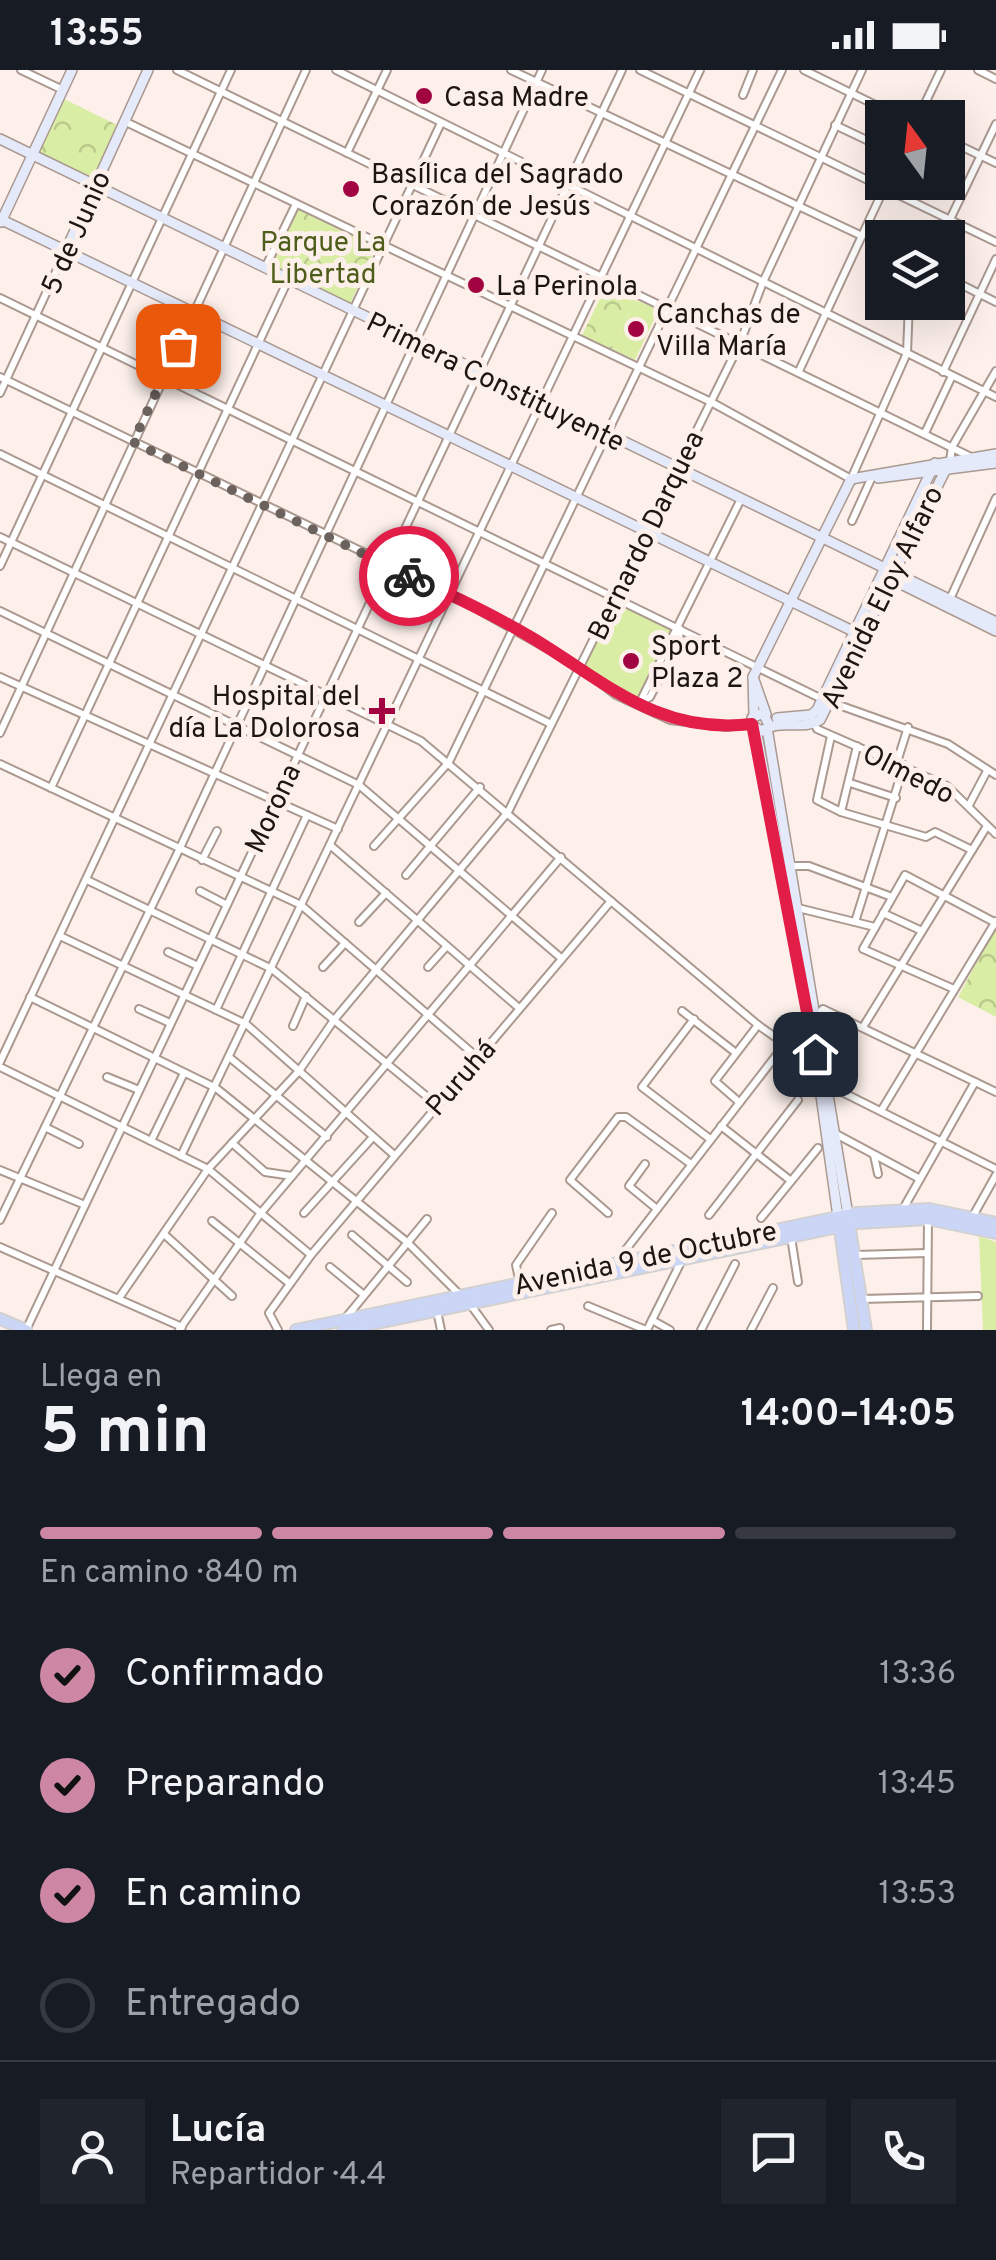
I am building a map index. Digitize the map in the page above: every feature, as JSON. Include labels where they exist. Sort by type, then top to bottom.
[{"type":"main road","points":[[72,70],[1,221],[857,633]]},
{"type":"main road","name":"5 de Junio","points":[[66,250],[148,70]]},
{"type":"main road","name":"Primera Constituyente","points":[[0,139],[886,573]]},
{"type":"main road","points":[[850,479],[996,454]]},
{"type":"main road","points":[[850,479],[871,479],[943,461],[996,462]]},
{"type":"main road","name":"Avenida Eloy Alfaro","points":[[762,722],[814,721],[943,461]]},
{"type":"main road","points":[[850,479],[754,677],[844,1220],[855,1255],[866,1330]]},
{"type":"main road","points":[[886,573],[996,622]]},
{"type":"main road","points":[[886,573],[996,631]]},
{"type":"main road","points":[[762,722],[798,908],[813,1019]]},
{"type":"main road","points":[[819,1055],[836,1134],[854,1330]]},
{"type":"main road","name":"Avenida 9 de Octubre","points":[[349,1327],[903,1209],[973,1216],[996,1223]]},
{"type":"main road","name":"Avenida 9 de Octubre","points":[[298,1330],[397,1325],[520,1283],[683,1258],[790,1236],[844,1220],[928,1219],[996,1234]]},
{"type":"main road","points":[[0,1319],[26,1330]]},
{"type":"street","points":[[21,70],[63,90]]},
{"type":"street","points":[[176,70],[925,434],[943,461],[996,370]]},
{"type":"street","points":[[0,566],[230,70]]},
{"type":"street","points":[[0,733],[306,70]]},
{"type":"street","points":[[336,70],[996,397]]},
{"type":"street","points":[[348,153],[386,70]]},
{"type":"street","points":[[510,70],[666,140],[862,236]]},
{"type":"street","points":[[0,1220],[150,910],[542,70]]},
{"type":"street","name":"Morona","points":[[26,1330],[622,70]]},
{"type":"street","points":[[640,70],[865,176]]},
{"type":"street","points":[[181,1156],[700,70]]},
{"type":"street","points":[[742,95],[753,70]]},
{"type":"street","points":[[374,846],[448,762],[485,692],[782,70]]},
{"type":"street","points":[[804,70],[865,100]]},
{"type":"street","name":"Bernardo Darquea","points":[[119,1298],[208,1168],[299,1071],[334,1020],[508,812],[740,343],[798,205],[862,70]]},
{"type":"street","points":[[927,100],[941,70]]},
{"type":"street","points":[[978,70],[996,78]]},
{"type":"street","points":[[126,122],[710,402],[850,479],[907,353],[908,320]]},
{"type":"street","points":[[311,1255],[208,1168],[0,1064],[441,123]]},
{"type":"street","points":[[950,219],[996,124]]},
{"type":"street","points":[[836,126],[865,139]]},
{"type":"street","points":[[965,148],[996,163]]},
{"type":"street","points":[[798,371],[879,200]]},
{"type":"street","points":[[914,200],[996,242]]},
{"type":"street","points":[[264,269],[296,204]]},
{"type":"street","name":"5 de Junio","points":[[0,393],[3,378],[38,316],[66,250]]},
{"type":"street","points":[[943,372],[996,259]]},
{"type":"street","points":[[51,788],[200,476],[288,280]]},
{"type":"street","points":[[965,286],[996,302]]},
{"type":"street","points":[[0,298],[827,699],[948,744],[996,775]]},
{"type":"street","points":[[925,434],[952,376]]},
{"type":"street","points":[[3,378],[452,595],[580,666],[616,695],[670,720],[692,724],[762,722]]},
{"type":"street","points":[[0,454],[552,724]]},
{"type":"street","points":[[852,522],[871,479]]},
{"type":"street","points":[[950,600],[996,498]]},
{"type":"street","points":[[639,704],[740,501]]},
{"type":"street","points":[[0,537],[388,722],[480,787],[758,1026],[785,1044],[819,1055]]},
{"type":"street","points":[[0,611],[359,785],[561,958]]},
{"type":"street","points":[[0,677],[338,829]]},
{"type":"street","name":"Olmedo","points":[[814,721],[831,736],[947,786],[996,834]]},
{"type":"street","points":[[855,922],[896,798],[908,727]]},
{"type":"street","points":[[831,736],[817,800],[841,812],[926,838],[935,832],[972,850]]},
{"type":"street","points":[[841,812],[857,746]]},
{"type":"street","points":[[0,764],[301,906],[477,1056]]},
{"type":"street","points":[[968,805],[988,770]]},
{"type":"street","points":[[850,783],[896,798]]},
{"type":"street","points":[[406,875],[480,787]]},
{"type":"street","points":[[216,1010],[307,816]]},
{"type":"street","points":[[864,1028],[987,826]]},
{"type":"street","points":[[202,860],[217,831]]},
{"type":"street","points":[[330,845],[519,1008]]},
{"type":"street","points":[[0,1246],[180,1328],[260,1214],[561,858]]},
{"type":"street","points":[[790,866],[809,866],[892,897]]},
{"type":"street","points":[[881,1111],[996,922],[905,874],[863,949],[954,990]]},
{"type":"street","points":[[87,880],[272,969],[436,1104]]},
{"type":"street","points":[[200,891],[227,905]]},
{"type":"street","points":[[359,922],[386,893]]},
{"type":"street","name":"Puruhá","points":[[278,1330],[269,1313],[311,1255],[610,901]]},
{"type":"street","points":[[798,908],[876,928]]},
{"type":"street","points":[[883,913],[922,931]]},
{"type":"street","points":[[60,936],[246,1024],[393,1154]]},
{"type":"street","points":[[323,967],[345,943]]},
{"type":"street","points":[[428,966],[446,946]]},
{"type":"street","points":[[168,952],[198,966]]},
{"type":"street","points":[[293,1026],[306,996]]},
{"type":"street","points":[[30,997],[216,1088],[407,1242],[466,1300],[489,1330]]},
{"type":"street","points":[[615,1268],[785,1044],[823,1009],[996,1092]]},
{"type":"street","points":[[139,1010],[170,1023]]},
{"type":"street","points":[[682,1011],[736,1053]]},
{"type":"street","points":[[694,1020],[642,1087],[710,1140]]},
{"type":"street","points":[[739,1102],[715,1082],[758,1026]]},
{"type":"street","points":[[0,1032],[11,1038]]},
{"type":"street","points":[[229,1057],[327,1138]]},
{"type":"street","points":[[152,1141],[184,1073]]},
{"type":"street","points":[[107,1077],[139,1090]]},
{"type":"street","points":[[903,1209],[974,1082]]},
{"type":"street","points":[[828,1084],[996,1172],[973,1216]]},
{"type":"street","points":[[708,1215],[798,1100]]},
{"type":"street","points":[[608,1212],[570,1177],[620,1115],[691,1164]]},
{"type":"street","points":[[721,1126],[791,1181]]},
{"type":"street","points":[[45,1127],[79,1144]]},
{"type":"street","points":[[836,1134],[920,1179]]},
{"type":"street","points":[[304,1212],[373,1136]]},
{"type":"street","points":[[232,1142],[266,1172],[292,1176]]},
{"type":"street","points":[[761,1218],[818,1148]]},
{"type":"street","points":[[874,1154],[878,1174]]},
{"type":"street","points":[[645,1164],[630,1186],[658,1209]]},
{"type":"street","points":[[0,1170],[85,1205]]},
{"type":"street","points":[[520,1283],[516,1265],[552,1214]]},
{"type":"street","points":[[928,1219],[928,1330]]},
{"type":"street","points":[[212,1220],[238,1246],[290,1284]]},
{"type":"street","points":[[349,1327],[364,1295],[427,1220]]},
{"type":"street","points":[[164,1234],[232,1296]]},
{"type":"street","points":[[352,1236],[407,1282]]},
{"type":"street","points":[[790,1236],[798,1282]]},
{"type":"street","points":[[855,1255],[927,1253]]},
{"type":"street","points":[[588,1306],[647,1330],[683,1258]]},
{"type":"street","points":[[701,1330],[735,1264]]},
{"type":"street","points":[[330,1267],[364,1295]]},
{"type":"street","points":[[751,1330],[772,1288]]},
{"type":"street","points":[[862,1299],[978,1296]]},
{"type":"street","points":[[437,1311],[441,1330]]},
{"type":"street","points":[[652,1320],[670,1330]]},
{"type":"green space","points":[[64,99],[119,126],[92,180],[37,153]]},
{"type":"green space","name":"Parque La Libertad","points":[[298,208],[377,246],[349,306],[269,267]]},
{"type":"green space","points":[[606,286],[635,300],[612,349],[582,335]]},
{"type":"green space","name":"Canchas de Villa María","points":[[635,300],[659,309],[635,360],[612,349]]},
{"type":"green space","points":[[617,601],[675,629],[639,702],[584,664]]},
{"type":"green space","points":[[996,929],[996,1017],[958,997]]},
{"type":"green space","points":[[979,1236],[996,1242],[996,1330],[983,1330]]},
{"type":"way so far","points":[[178,346],[133,442],[409,576]]},
{"type":"place","name":"Casa Madre","points":[[424,96]]},
{"type":"place","name":"Basílica del Sagrado Corazón de Jesús","points":[[351,189]]},
{"type":"place","name":"La Perinola","points":[[476,285]]},
{"type":"place","name":"Canchas de Villa María","points":[[636,329]]},
{"type":"place","name":"Sport Plaza 2","points":[[631,661]]},
{"type":"place","name":"Hospital del día La Dolorosa","points":[[382,711]]},
{"type":"route","points":[[409,576],[515,628],[580,666],[616,695],[670,720],[726,727],[752,724],[758,739],[815,1054]]}]
